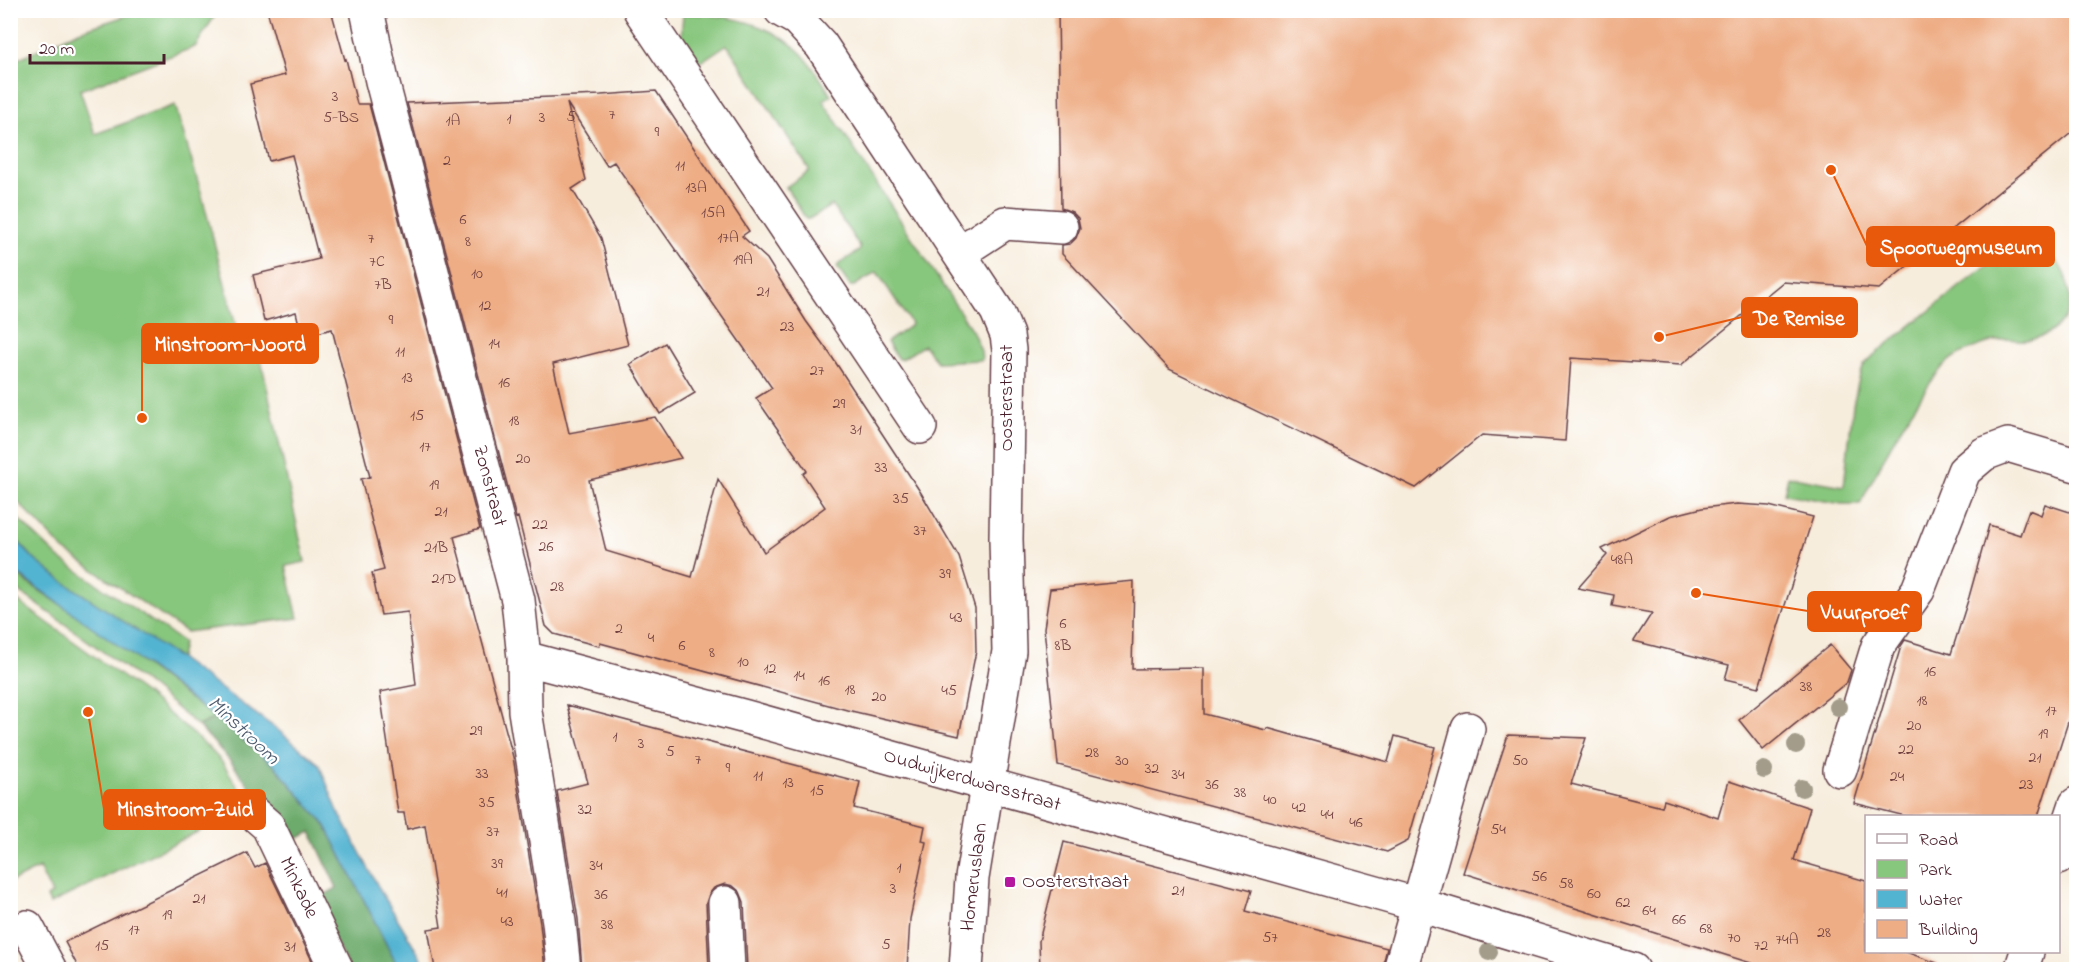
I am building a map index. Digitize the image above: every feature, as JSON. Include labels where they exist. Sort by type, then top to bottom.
[{"type":"street","name":"Zonstraat","points":[[367,10],[382,81],[518,600],[524,658],[525,711],[559,922],[564,969]]},
{"type":"street","points":[[640,10],[920,427]]},
{"type":"street","name":"Oosterstraat","points":[[781,10],[796,19],[821,45],[997,311],[1007,335],[1009,350],[1006,538],[1009,651],[987,785]]},
{"type":"street","points":[[959,253],[1005,223],[1061,227]]},
{"type":"street","points":[[1840,770],[1878,645],[1918,590],[1964,471],[1984,454],[2008,445],[2076,465]]},
{"type":"street","name":"Oudwijkerdwarsstraat","points":[[524,658],[758,720],[1419,905],[1633,969]]},
{"type":"street","points":[[1400,969],[1468,729]]},
{"type":"street","name":"Homeruslaan","points":[[966,969],[972,878],[987,785]]},
{"type":"street","points":[[2060,852],[2076,804]]},
{"type":"street","name":"Minkade","points":[[252,812],[268,826],[337,969]]},
{"type":"street","points":[[725,903],[728,969]]},
{"type":"street","points":[[27,927],[50,969]]},
{"type":"street","points":[[2021,969],[2026,953]]},
{"type":"green space","points":[[141,11],[218,11],[195,47],[80,90],[95,134],[175,105],[201,192],[240,342],[256,337],[305,562],[286,566],[298,618],[186,632],[64,550],[11,495],[11,62],[79,31]]},
{"type":"green space","points":[[683,14],[731,18],[746,22],[775,34],[789,42],[801,53],[831,95],[823,101],[973,332],[981,351],[982,360],[937,362],[924,345],[902,359],[898,359],[887,342],[911,323],[877,272],[854,286],[850,286],[837,267],[860,250],[860,247],[832,205],[806,219],[786,187],[809,169],[728,46],[726,45],[702,61],[693,63],[680,51]]},
{"type":"green space","points":[[2016,251],[2046,255],[2055,260],[2063,271],[2068,284],[2070,302],[2064,319],[2044,335],[2024,340],[1994,341],[1969,350],[1949,361],[1933,378],[1904,423],[1860,504],[1842,504],[1784,494],[1788,476],[1844,486],[1853,405],[1864,365],[1973,276],[1996,260]]},
{"type":"green space","points":[[10,511],[59,558],[183,642],[180,659],[58,578],[35,560],[11,533]]},
{"type":"green space","points":[[11,569],[25,581],[93,626],[215,718],[198,726],[153,688],[11,585]]},
{"type":"green space","points":[[11,596],[146,694],[209,748],[222,762],[240,790],[245,809],[50,904],[47,897],[52,894],[39,868],[11,882]]},
{"type":"green space","points":[[215,718],[275,766],[326,826],[399,969],[349,969],[315,900],[337,888],[311,832],[288,843],[263,793],[255,796],[229,759],[198,726]]},
{"type":"water","name":"Minstroom","points":[[10,533],[35,560],[58,578],[180,659],[278,730],[319,764],[337,809],[380,890],[428,969],[399,969],[326,826],[275,766],[154,671],[11,569]]},
{"type":"building","points":[[267,10],[331,10],[357,104],[369,104],[480,529],[454,537],[513,757],[545,969],[435,969],[428,929],[441,927],[425,825],[407,829],[404,813],[398,813],[380,692],[416,685],[408,612],[381,615],[372,573],[384,570],[361,479],[370,477],[332,329],[302,337],[296,312],[264,321],[253,275],[319,259],[292,155],[269,161],[250,84],[285,75]]},
{"type":"building","points":[[1058,10],[2076,10],[2076,129],[1879,289],[1783,282],[1681,365],[1571,358],[1565,441],[1482,435],[1416,488],[1169,369],[1062,254],[1062,245],[1070,244],[1076,238],[1080,228],[1078,218],[1072,212],[1061,208]]},
{"type":"building","points":[[656,91],[749,231],[742,236],[767,259],[921,493],[959,557],[975,608],[976,651],[959,736],[847,710],[600,643],[599,646],[554,634],[546,626],[407,103]],"holes":[[[567,103],[607,166],[614,162],[772,388],[756,398],[807,471],[803,474],[825,507],[764,552],[718,479],[692,577],[606,551],[589,480],[681,458],[655,417],[569,433],[553,364],[628,345],[601,238],[572,189],[586,180]]]},
{"type":"building","points":[[665,343],[695,393],[660,414],[630,364]]},
{"type":"building","points":[[1737,504],[1769,506],[1813,517],[1759,687],[1725,679],[1729,665],[1634,641],[1652,613],[1612,606],[1614,595],[1578,588],[1607,555],[1602,549],[1670,516],[1702,508]]},
{"type":"building","points":[[2045,504],[2076,514],[2076,697],[2038,815],[1901,815],[1854,803],[1901,646],[1905,640],[1951,654],[1989,525],[2020,535],[2029,510],[2041,515]]},
{"type":"building","points":[[1134,581],[1132,669],[1204,668],[1204,714],[1266,730],[1267,728],[1388,762],[1395,736],[1435,747],[1408,841],[1387,852],[1058,765],[1044,628],[1050,589]]},
{"type":"building","points":[[1830,645],[1851,670],[1847,682],[1763,750],[1739,720]]},
{"type":"building","points":[[567,705],[860,782],[854,808],[925,826],[922,841],[926,842],[910,919],[907,969],[747,969],[744,902],[740,892],[733,886],[725,884],[714,888],[706,903],[709,969],[582,969],[578,919],[557,791],[588,783]]},
{"type":"building","points":[[1508,735],[1586,738],[1571,784],[1662,807],[1664,800],[1718,818],[1729,781],[1810,808],[1794,860],[1865,881],[1865,953],[1909,953],[1937,963],[1936,969],[1770,969],[1463,873]]},
{"type":"building","points":[[1064,842],[1251,891],[1245,911],[1387,948],[1382,969],[1040,969],[1039,941]]},
{"type":"building","points":[[247,853],[255,868],[265,863],[316,969],[79,969],[65,942]]},
{"type":"place","name":"Spoorwegmuseum","points":[[1831,170]]},
{"type":"place","name":"De Remise","points":[[1659,337]]},
{"type":"place","name":"Minstroom-Noord","points":[[142,418]]},
{"type":"place","name":"Vuurproef","points":[[1696,593]]},
{"type":"place","name":"Minstroom-Zuid","points":[[88,712]]},
{"type":"place","name":"Oosterstraat","points":[[1010,882]]}]
